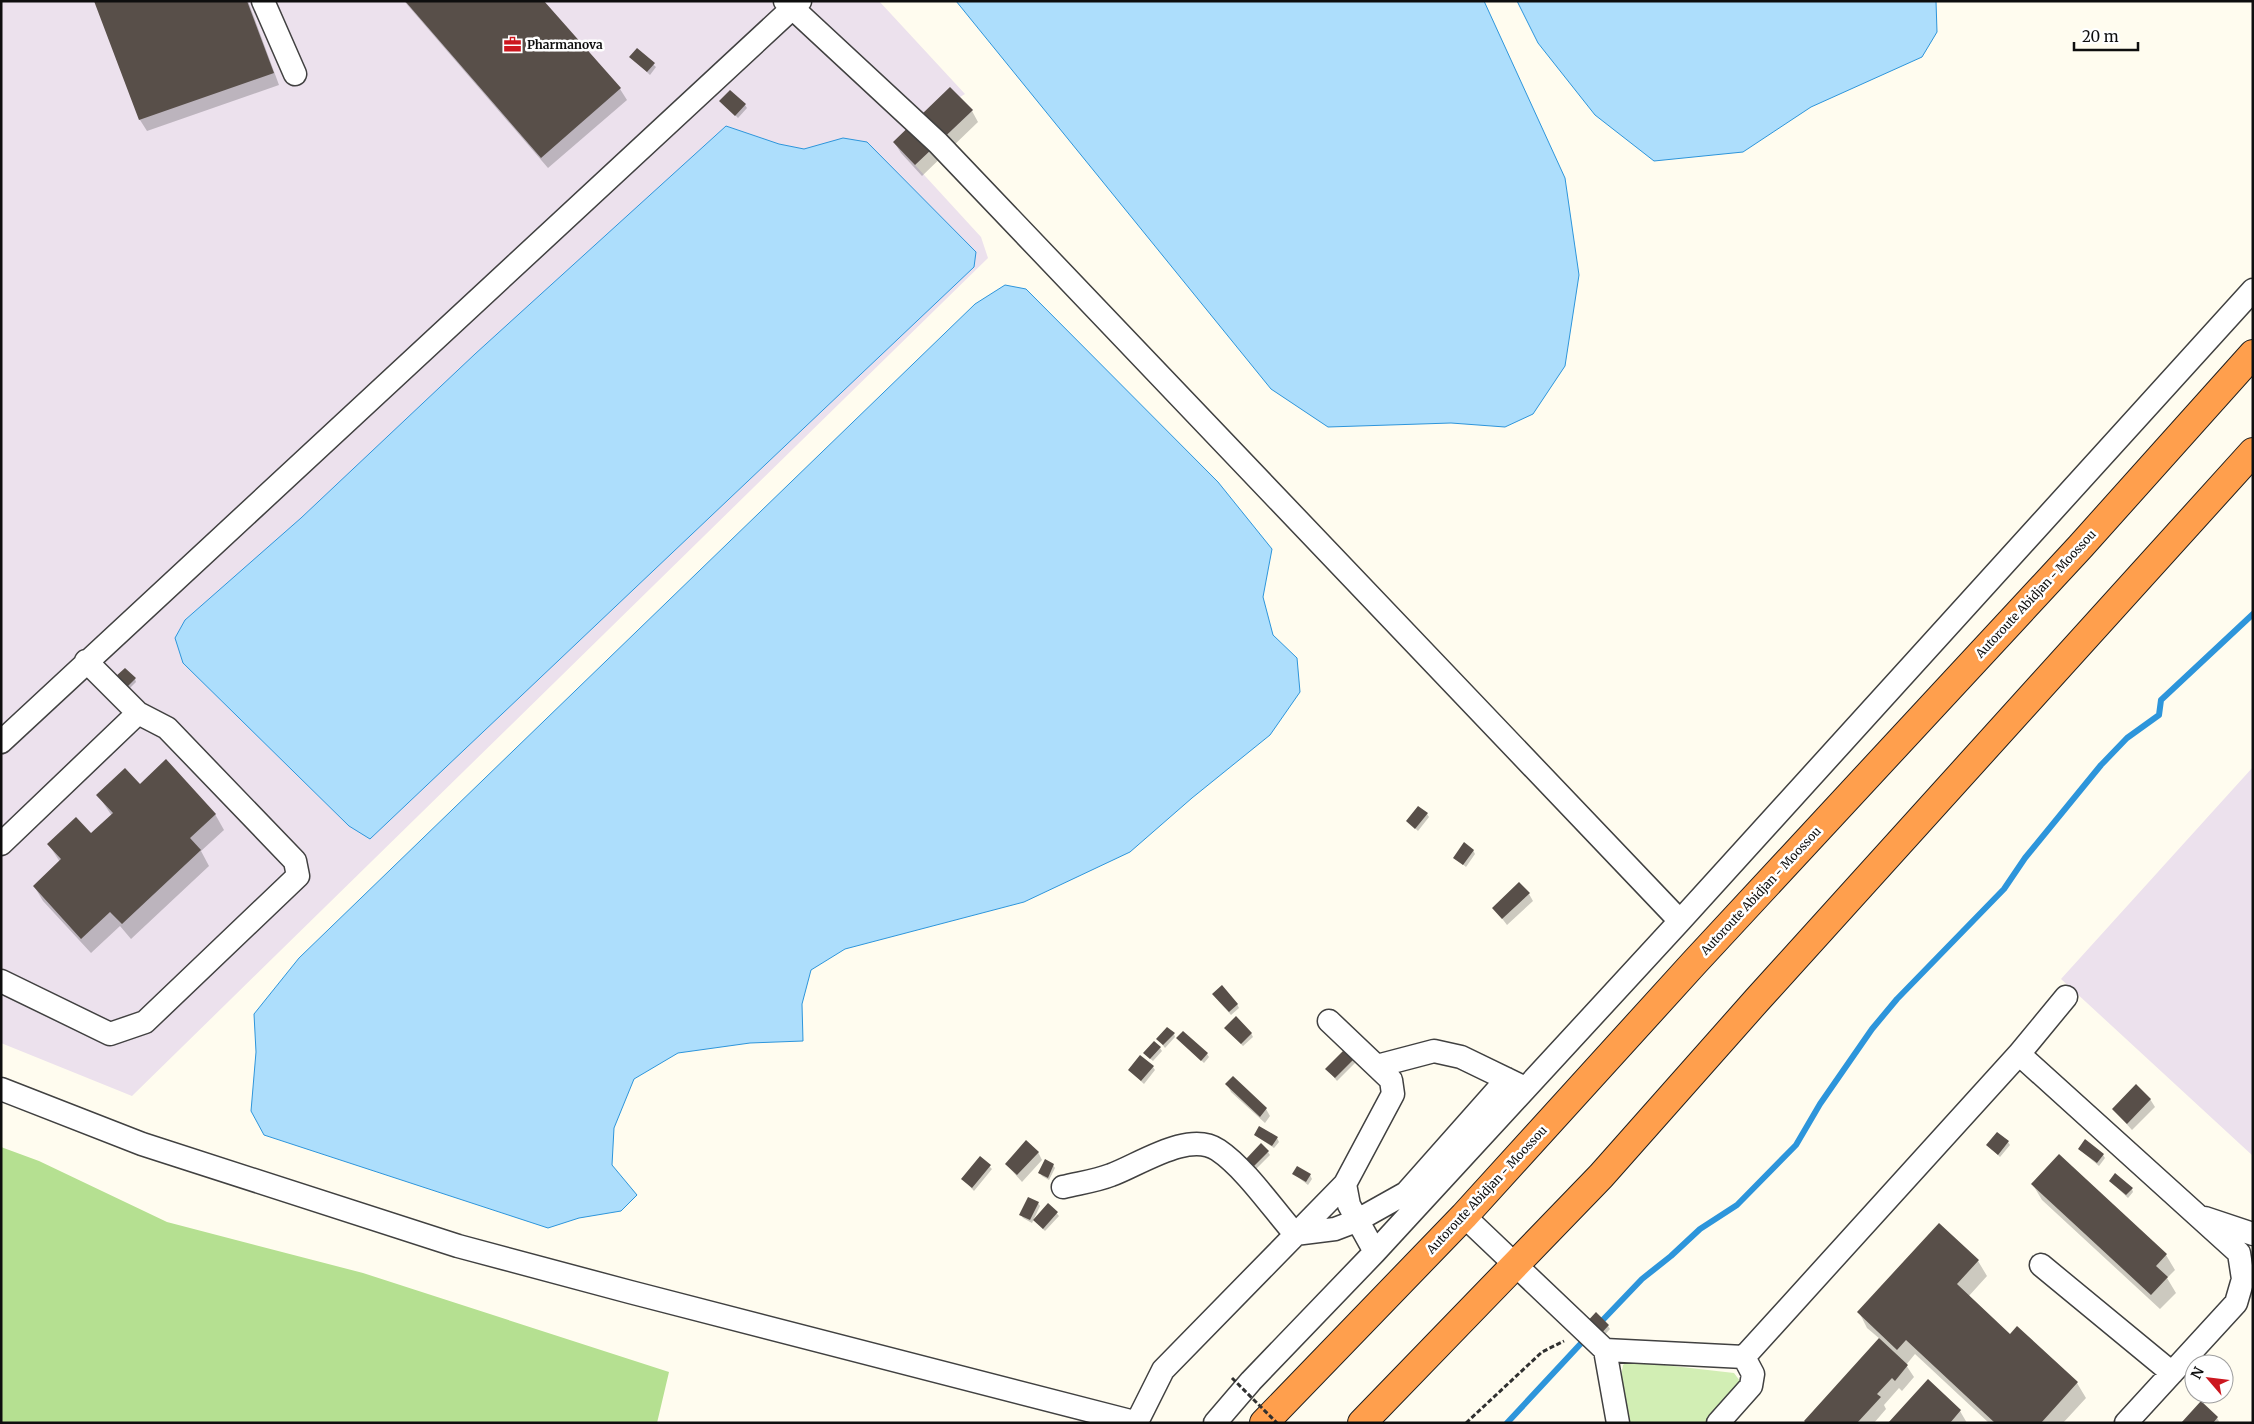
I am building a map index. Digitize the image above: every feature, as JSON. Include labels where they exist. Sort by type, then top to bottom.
[{"type":"highway","name":"Autoroute Abidjan - Moossou","points":[[1264,1423],[1464,1216],[1694,963],[2080,546],[2253,354]]},
{"type":"highway","points":[[1362,1423],[1601,1176],[1757,1000],[2253,452]]},
{"type":"street","points":[[264,1],[295,74]]},
{"type":"street","points":[[1,742],[792,4],[938,143],[1680,921]]},
{"type":"street","points":[[1295,1234],[1334,1229],[1356,1221],[1406,1193],[1680,921],[2253,290]]},
{"type":"street","points":[[1,981],[110,1034],[123,1031],[145,1022],[298,876],[295,861],[167,728],[138,713],[86,661]]},
{"type":"street","points":[[1,844],[138,713]]},
{"type":"street","points":[[1744,1357],[2019,1054],[2066,997]]},
{"type":"street","points":[[1,1089],[142,1144],[458,1246],[1137,1423],[1163,1370],[1346,1184],[1392,1094],[1391,1080],[1329,1021]]},
{"type":"street","points":[[1377,1066],[1434,1051],[1462,1057],[1516,1084]]},
{"type":"street","points":[[2019,1054],[2239,1253],[2243,1279],[2236,1303],[2126,1423]]},
{"type":"street","points":[[1215,1423],[1251,1381],[1435,1186],[1516,1084]]},
{"type":"street","points":[[1063,1187],[1111,1175],[1179,1146],[1204,1145],[1217,1149],[1243,1174],[1295,1234]]},
{"type":"street","points":[[1346,1184],[1348,1205],[1374,1252]]},
{"type":"street","points":[[1406,1193],[1435,1186]]},
{"type":"street","points":[[2197,1215],[2253,1234]]},
{"type":"street","points":[[1464,1216],[1605,1350],[1618,1423]]},
{"type":"street","points":[[2041,1265],[2172,1373]]},
{"type":"street","points":[[1605,1350],[1744,1357]]},
{"type":"street","points":[[1718,1423],[1751,1386],[1753,1374],[1744,1357]]},
{"type":"path","points":[[1466,1423],[1542,1352],[1586,1332]]},
{"type":"path","points":[[1232,1378],[1277,1423]]},
{"type":"shaded area","points":[[1,1],[879,1],[965,94],[960,97],[973,110],[915,165],[981,237],[988,258],[132,1096],[1,1043]]},
{"type":"shaded area","points":[[2253,767],[2253,1156],[2061,979]]},
{"type":"green space","points":[[1,1147],[39,1161],[167,1222],[363,1273],[669,1372],[657,1423],[1,1423]]},
{"type":"green space","points":[[1629,1361],[1734,1373],[1740,1381],[1739,1389],[1708,1423],[1630,1423],[1621,1377],[1623,1365]]},
{"type":"water","points":[[956,1],[1484,1],[1565,178],[1579,275],[1565,366],[1533,414],[1505,427],[1451,423],[1328,427],[1271,389]]},
{"type":"water","points":[[1517,1],[1936,1],[1937,32],[1922,57],[1811,107],[1743,152],[1654,161],[1595,115],[1538,43]]},
{"type":"water","points":[[726,126],[779,144],[804,149],[843,138],[867,142],[976,252],[974,267],[370,839],[349,826],[183,663],[175,638],[185,620],[301,518],[475,354]]},
{"type":"water","points":[[1005,285],[1026,289],[1218,482],[1272,549],[1263,597],[1273,635],[1297,658],[1300,692],[1270,735],[1192,798],[1130,852],[1024,902],[845,949],[811,970],[802,1004],[803,1041],[750,1043],[678,1053],[634,1079],[614,1128],[612,1165],[637,1195],[621,1211],[579,1218],[548,1228],[264,1135],[251,1111],[256,1052],[254,1014],[299,958],[975,304]]},
{"type":"building","points":[[94,1],[247,1],[274,73],[139,120]]},
{"type":"building","name":"Pharmanova","points":[[405,1],[544,1],[621,88],[541,158]]},
{"type":"building","points":[[637,48],[655,63],[647,72],[629,57]]},
{"type":"building","points":[[950,87],[973,110],[915,165],[893,142]]},
{"type":"building","points":[[730,90],[746,104],[735,116],[719,101]]},
{"type":"building","points":[[125,668],[136,678],[126,688],[115,677]]},
{"type":"building","points":[[166,759],[216,814],[190,838],[201,850],[122,924],[110,912],[81,939],[33,886],[61,859],[47,844],[76,817],[91,833],[113,813],[96,795],[125,768],[140,784]]},
{"type":"building","points":[[1418,806],[1428,813],[1415,829],[1406,821]]},
{"type":"building","points":[[1464,842],[1474,850],[1463,865],[1453,858]]},
{"type":"building","points":[[1519,882],[1530,893],[1502,919],[1492,908]]},
{"type":"building","points":[[1222,985],[1238,1004],[1229,1012],[1212,994]]},
{"type":"building","points":[[1236,1016],[1252,1033],[1241,1044],[1224,1028]]},
{"type":"building","points":[[1167,1027],[1175,1033],[1163,1045],[1156,1039]]},
{"type":"building","points":[[1183,1031],[1208,1053],[1201,1061],[1176,1038]]},
{"type":"building","points":[[1154,1041],[1161,1047],[1150,1059],[1143,1053]]},
{"type":"building","points":[[1347,1047],[1356,1057],[1335,1078],[1325,1069]]},
{"type":"building","points":[[1140,1055],[1154,1066],[1141,1081],[1128,1070]]},
{"type":"building","points":[[1233,1076],[1267,1108],[1260,1117],[1225,1084]]},
{"type":"building","points":[[2136,1084],[2151,1099],[2127,1124],[2112,1109]]},
{"type":"building","points":[[1259,1126],[1278,1137],[1272,1146],[1254,1135]]},
{"type":"building","points":[[1997,1132],[2009,1141],[1998,1155],[1986,1145]]},
{"type":"building","points":[[2085,1139],[2104,1154],[2097,1163],[2078,1149]]},
{"type":"building","points":[[1026,1140],[1039,1152],[1017,1175],[1005,1164]]},
{"type":"building","points":[[1261,1143],[1269,1151],[1254,1166],[1246,1159]]},
{"type":"building","points":[[2059,1154],[2167,1254],[2156,1266],[2168,1277],[2151,1295],[2031,1184]]},
{"type":"building","points":[[980,1156],[991,1165],[972,1188],[961,1179]]},
{"type":"building","points":[[1045,1159],[1054,1164],[1048,1178],[1038,1173]]},
{"type":"building","points":[[1297,1166],[1311,1174],[1306,1182],[1292,1174]]},
{"type":"building","points":[[2115,1173],[2133,1188],[2126,1195],[2109,1181]]},
{"type":"building","points":[[1028,1197],[1039,1202],[1030,1220],[1019,1215]]},
{"type":"building","points":[[1048,1203],[1058,1212],[1043,1229],[1033,1220]]},
{"type":"building","points":[[1939,1223],[1979,1260],[1957,1284],[2010,1334],[2017,1326],[2078,1382],[2041,1423],[1995,1423],[1906,1340],[1897,1350],[1857,1312]]},
{"type":"building","points":[[1596,1312],[1609,1325],[1597,1338],[1584,1325]]},
{"type":"building","points":[[1879,1338],[1908,1365],[1895,1381],[1892,1378],[1877,1394],[1881,1397],[1857,1423],[1806,1423],[1804,1421]]},
{"type":"building","points":[[1928,1379],[1961,1410],[1950,1423],[1888,1423]]},
{"type":"building","points":[[2198,1404],[2204,1404],[2218,1417],[2213,1423],[2181,1423]]},
{"type":"waterway","points":[[1598,1325],[1642,1279],[1671,1256],[1700,1229],[1737,1205],[1796,1145],[1820,1104],[1872,1029],[1897,999],[2004,889],[2025,858],[2101,765],[2127,738],[2159,715],[2161,700],[2253,614]]},
{"type":"waterway","points":[[1507,1423],[1586,1338]]},
{"type":"place","name":"Pharmanova","points":[[513,45]]}]
